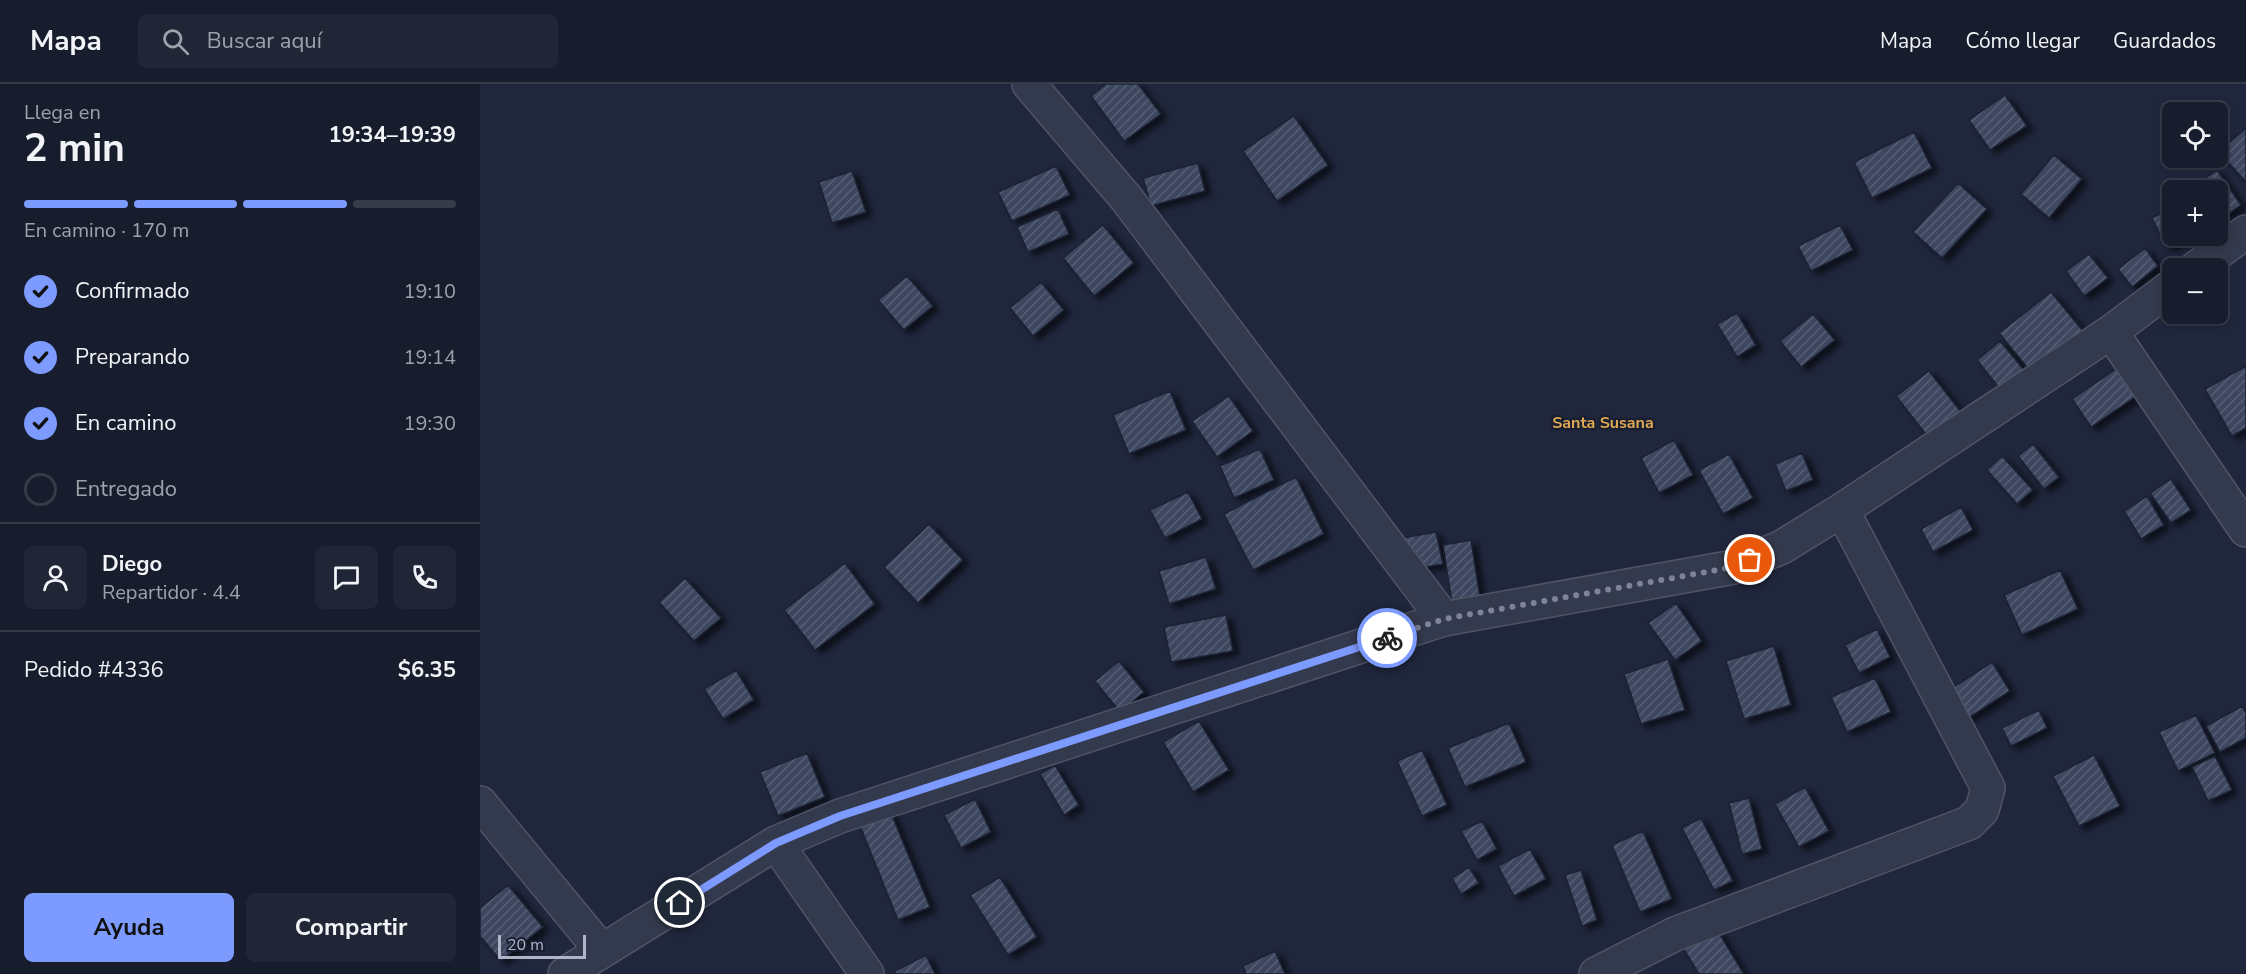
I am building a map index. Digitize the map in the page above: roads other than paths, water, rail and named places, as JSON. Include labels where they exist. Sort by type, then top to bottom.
[{"type":"street","points":[[1029,84],[1126,198],[1444,619]]},
{"type":"street","points":[[2210,258],[2246,232]]},
{"type":"street","points":[[565,974],[776,843],[840,816],[1444,619],[1734,567],[1782,547],[1842,510],[2111,332],[2162,294]]},
{"type":"street","points":[[2111,332],[2246,530]]},
{"type":"street","points":[[1596,974],[1675,934],[1968,823],[1982,810],[1988,788],[1842,510]]},
{"type":"street","points":[[480,803],[602,951]]},
{"type":"street","points":[[776,843],[867,974]]},
{"type":"district","name":"Santa Susana","points":[[1603,423]]}]
